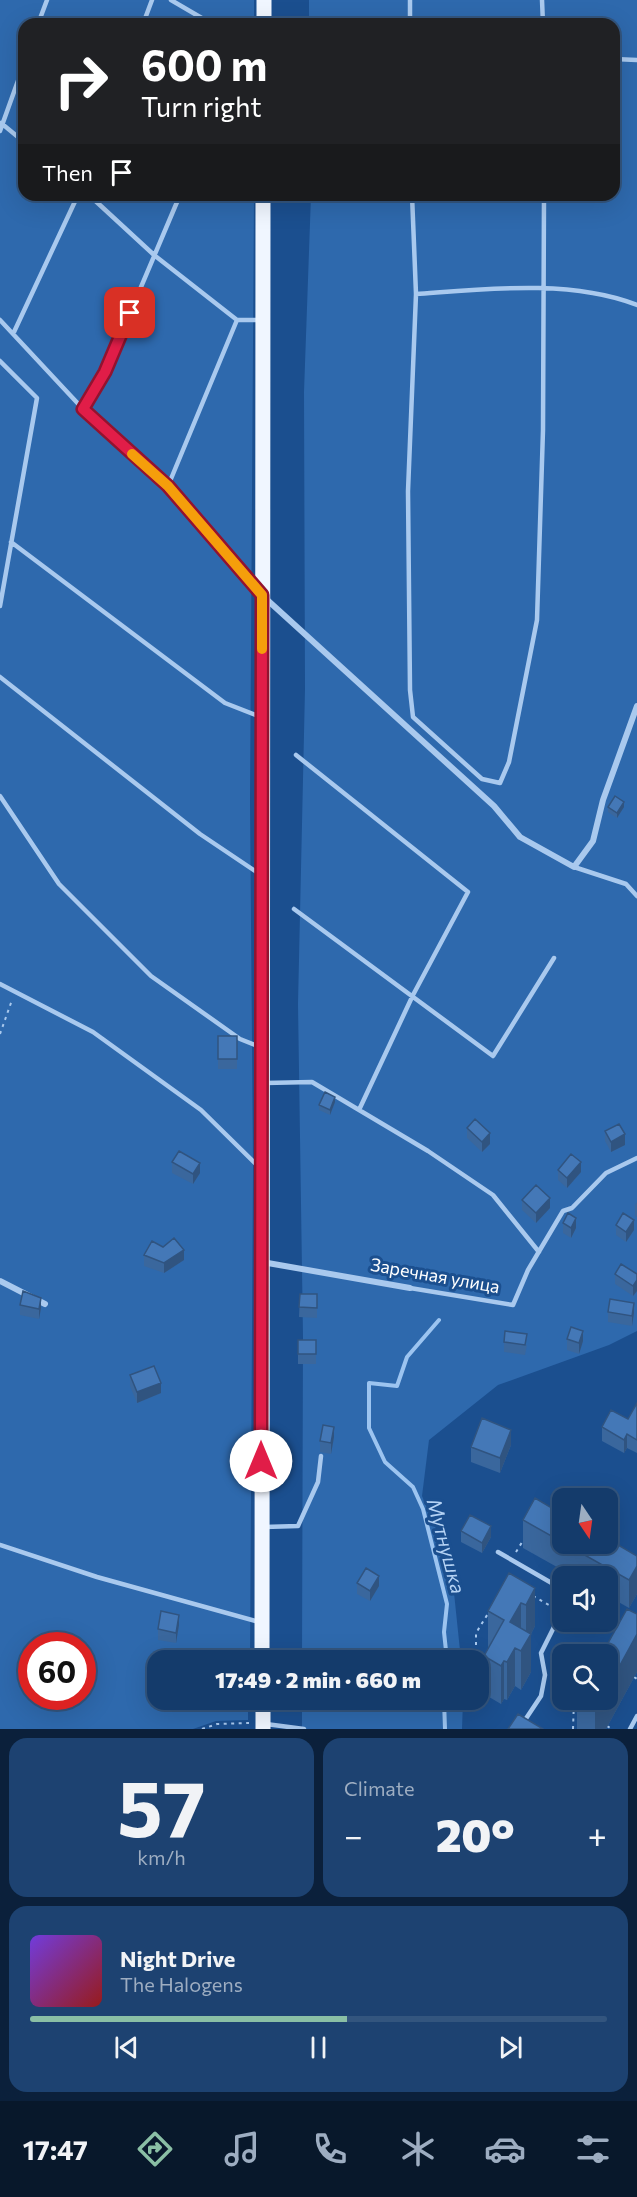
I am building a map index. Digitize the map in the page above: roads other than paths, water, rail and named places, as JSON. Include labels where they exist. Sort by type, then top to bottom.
[{"type":"main road","points":[[264,0],[264,18]]},
{"type":"main road","points":[[262,1650],[263,201]]},
{"type":"main road","points":[[263,1710],[263,1726]]},
{"type":"street","points":[[262,595],[494,806],[520,837],[574,867],[593,841],[603,801],[637,706]]},
{"type":"street","name":"Заречная улица","points":[[262,1262],[410,1288]]},
{"type":"street","points":[[0,1281],[45,1304]]},
{"type":"lane","points":[[40,18],[47,0]]},
{"type":"lane","points":[[145,18],[152,0]]},
{"type":"lane","points":[[171,0],[202,18]]},
{"type":"lane","points":[[410,0],[410,18]]},
{"type":"lane","points":[[542,0],[543,18]]},
{"type":"lane","points":[[620,59],[637,60]]},
{"type":"lane","points":[[0,131],[18,79]]},
{"type":"lane","points":[[1,123],[18,137]]},
{"type":"lane","points":[[14,332],[75,201]]},
{"type":"lane","points":[[96,201],[154,255],[237,320],[263,320]]},
{"type":"lane","points":[[83,409],[105,372],[177,201]]},
{"type":"lane","points":[[412,201],[416,294],[408,491],[410,690],[413,717],[482,779],[500,783],[509,762],[537,620],[545,289],[544,201]]},
{"type":"lane","points":[[416,294],[495,289],[545,289],[609,297],[637,305]]},
{"type":"lane","points":[[0,320],[14,332],[83,409],[168,486],[262,595]]},
{"type":"lane","points":[[168,486],[237,320]]},
{"type":"lane","points":[[0,361],[38,398],[0,606]]},
{"type":"lane","points":[[11,542],[225,703],[262,718]]},
{"type":"lane","points":[[0,677],[200,834],[263,877]]},
{"type":"lane","points":[[296,755],[468,892],[413,995],[359,1110]]},
{"type":"lane","points":[[0,796],[59,884],[151,976],[240,1039],[261,1047]]},
{"type":"lane","points":[[574,867],[626,884],[637,896]]},
{"type":"lane","points":[[294,909],[493,1056],[554,958]]},
{"type":"lane","points":[[0,984],[102,1039],[201,1110],[262,1169]]},
{"type":"lane","points":[[262,1083],[312,1082],[428,1151],[470,1177],[493,1195],[539,1252]]},
{"type":"lane","name":"Заречная улица","points":[[410,1288],[513,1305],[539,1252],[563,1211],[572,1209],[606,1173],[637,1158]]},
{"type":"lane","points":[[261,1527],[298,1526],[318,1482],[321,1456]]},
{"type":"lane","points":[[0,1545],[97,1577],[261,1623]]},
{"type":"lane","points":[[498,1552],[552,1583]]},
{"type":"lane","points":[[618,1622],[632,1630]]},
{"type":"lane","points":[[519,1729],[542,1696],[545,1676],[541,1653],[552,1631]]},
{"type":"lane","points":[[630,1729],[637,1716]]},
{"type":"lane","points":[[263,1726],[303,1729]]},
{"type":"waterway","name":"Мутнушка","points":[[439,1320],[407,1357],[397,1386],[369,1383],[369,1428],[385,1462],[413,1487],[423,1509],[447,1604],[444,1632],[446,1650]]},
{"type":"waterway","name":"Мутнушка","points":[[444,1710],[445,1729]]}]
